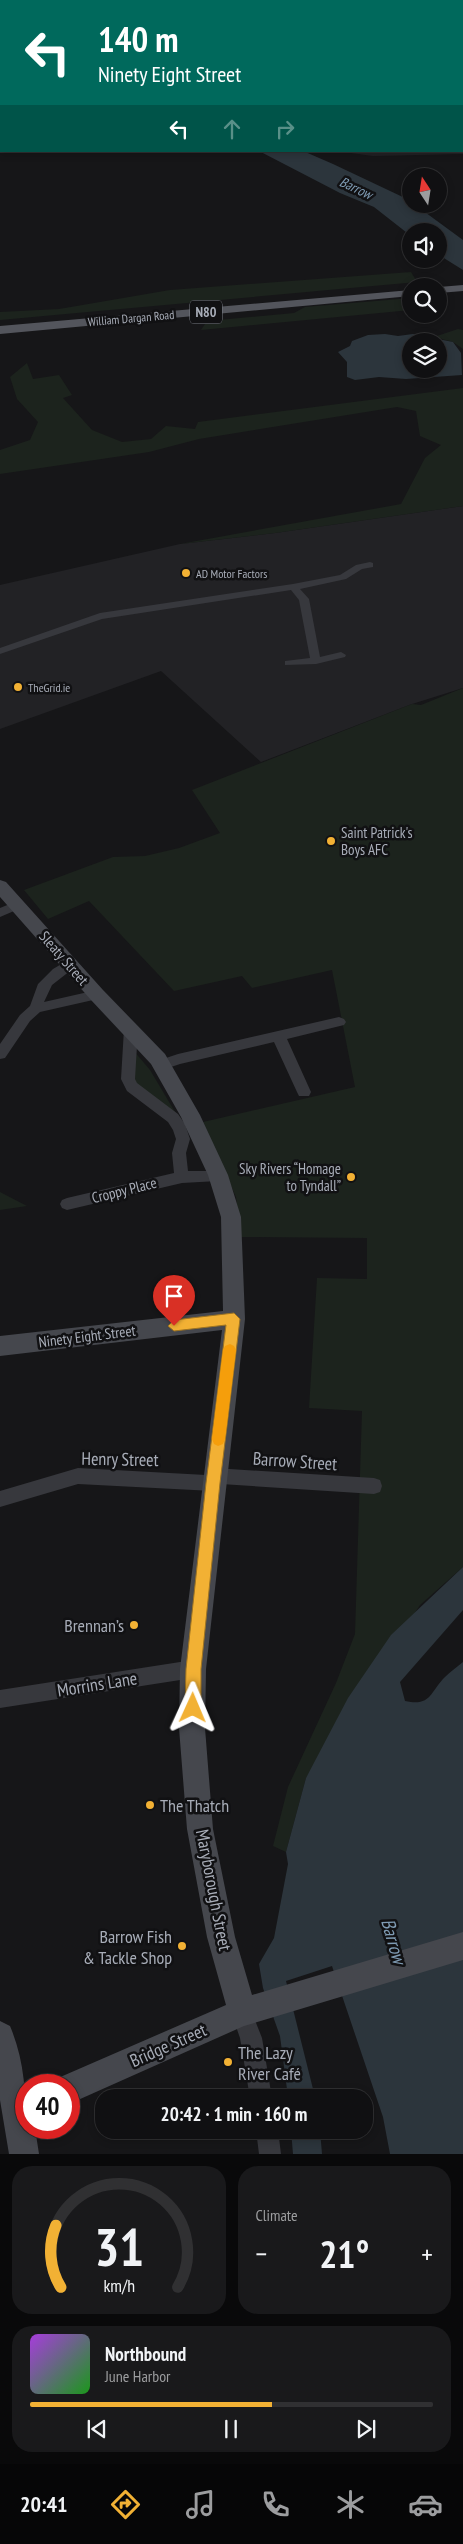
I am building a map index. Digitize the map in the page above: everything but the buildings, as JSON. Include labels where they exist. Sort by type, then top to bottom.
[{"type":"main road","points":[[447,290],[463,288]]},
{"type":"main road","name":"William Dargan Road","points":[[0,330],[402,294]]},
{"type":"street","points":[[0,651],[100,616],[293,587],[343,577],[358,567],[370,565]]},
{"type":"street","points":[[293,587],[304,599],[316,661]]},
{"type":"street","points":[[289,664],[316,661],[341,655]]},
{"type":"street","name":"Sleaty Street","points":[[0,886],[162,1065],[190,1115],[218,1175],[231,1217],[234,1319]]},
{"type":"street","points":[[0,913],[17,905]]},
{"type":"street","points":[[36,1008],[37,998],[55,972],[70,964]]},
{"type":"street","points":[[0,1054],[25,1018],[36,1008],[97,995]]},
{"type":"street","points":[[162,1065],[178,1058],[339,1022]]},
{"type":"street","points":[[131,1029],[128,1079],[132,1087],[173,1118],[180,1128],[183,1139],[178,1153],[182,1177],[218,1175]]},
{"type":"street","points":[[278,1035],[304,1092]]},
{"type":"street","name":"Croppy Place","points":[[67,1204],[182,1177]]},
{"type":"street","name":"Ninety Eight Street","points":[[0,1346],[234,1319]]},
{"type":"street","name":"Maryborough Street","points":[[234,1319],[213,1479],[193,1669],[192,1728],[200,1829],[221,1938],[255,2008]]},
{"type":"street","name":"Henry Street","points":[[0,1498],[78,1476],[213,1479]]},
{"type":"street","name":"Barrow Street","points":[[213,1479],[374,1486]]},
{"type":"street","name":"Morrins Lane","points":[[0,1698],[193,1669]]},
{"type":"street","name":"Bridge Street","points":[[80,2084],[255,2008],[463,1946]]},
{"type":"street","points":[[255,2008],[251,2038],[260,2089]]},
{"type":"street","points":[[0,2036],[24,2154]]},
{"type":"street","points":[[268,2139],[270,2154]]},
{"type":"shaded area","points":[[343,152],[463,152],[463,154],[373,156]]},
{"type":"shaded area","points":[[411,272],[415,278],[402,278],[402,283],[0,320],[0,312],[59,309],[170,290]]},
{"type":"shaded area","points":[[402,299],[402,311],[201,330],[207,321],[294,313],[305,307]]},
{"type":"shaded area","points":[[458,329],[463,330],[463,349],[447,340],[446,333]]},
{"type":"shaded area","points":[[27,363],[33,379],[59,375],[72,395],[63,398],[92,430],[122,442],[151,439],[166,426],[195,429],[198,422],[463,388],[463,506],[275,533],[180,544],[401,504],[425,458],[441,445],[420,436],[416,411],[397,407],[199,439],[149,452],[0,474],[0,450],[30,440],[38,422],[17,399],[10,377]]},
{"type":"shaded area","points":[[463,506],[463,688],[412,704],[261,762],[161,671],[0,729],[0,585],[180,544],[275,533]]},
{"type":"shaded area","points":[[463,688],[463,1567],[420,1605],[306,1778],[286,1852],[273,1846],[288,1787],[336,1683],[355,1634],[362,1411],[309,1408],[317,1278],[367,1279],[367,1238],[241,1237],[236,1197],[203,1122],[355,1087],[332,970],[252,988],[242,976],[174,991],[89,901],[48,919],[24,890],[113,857],[145,856],[179,848],[220,833],[192,790],[412,704],[421,705]]},
{"type":"shaded area","points":[[133,1050],[150,1070],[178,1117],[137,1085],[134,1077]]},
{"type":"shaded area","points":[[0,1192],[27,1206],[0,1210]]},
{"type":"water","name":"Barrow","points":[[261,152],[305,152],[402,197],[402,213],[426,213],[440,223],[402,223],[402,229],[374,207],[340,193]]},
{"type":"water","points":[[447,228],[463,240],[463,270],[447,260]]},
{"type":"water","points":[[368,335],[402,335],[402,378],[420,378],[406,379],[379,377],[355,380],[347,377],[347,362],[338,352],[350,346],[352,341]]},
{"type":"water","points":[[447,341],[453,342],[461,353],[462,375],[447,376]]},
{"type":"water","name":"Barrow","points":[[463,1567],[463,1610],[400,1682],[405,1701],[420,1702],[429,1697],[445,1677],[463,1662],[463,2154],[390,2154],[383,2117],[332,1966],[286,1981],[313,2089],[287,2089],[280,2036],[263,1988],[259,1964],[274,1938],[288,1864],[286,1852],[306,1778],[348,1698],[391,1635]]},
{"type":"water","points":[[292,2139],[321,2139],[322,2154],[293,2154]]},
{"type":"slow traffic","points":[[218,1439],[230,1350]]},
{"type":"place","name":"AD Motor Factors","points":[[186,573]]},
{"type":"place","name":"TheGrid.ie","points":[[18,687]]},
{"type":"place","name":"Saint Patrick's Boys AFC","points":[[331,841]]},
{"type":"place","name":"Sky Rivers “Homage to Tyndall”","points":[[351,1177]]},
{"type":"place","name":"Brennan’s","points":[[134,1625]]},
{"type":"place","name":"The Thatch","points":[[150,1805]]},
{"type":"place","name":"Barrow Fish & Tackle Shop","points":[[182,1946]]},
{"type":"place","name":"The Lazy River Café","points":[[228,2062]]},
{"type":"route","points":[[174,1326],[234,1319],[213,1483],[193,1669],[193,1708]]}]
